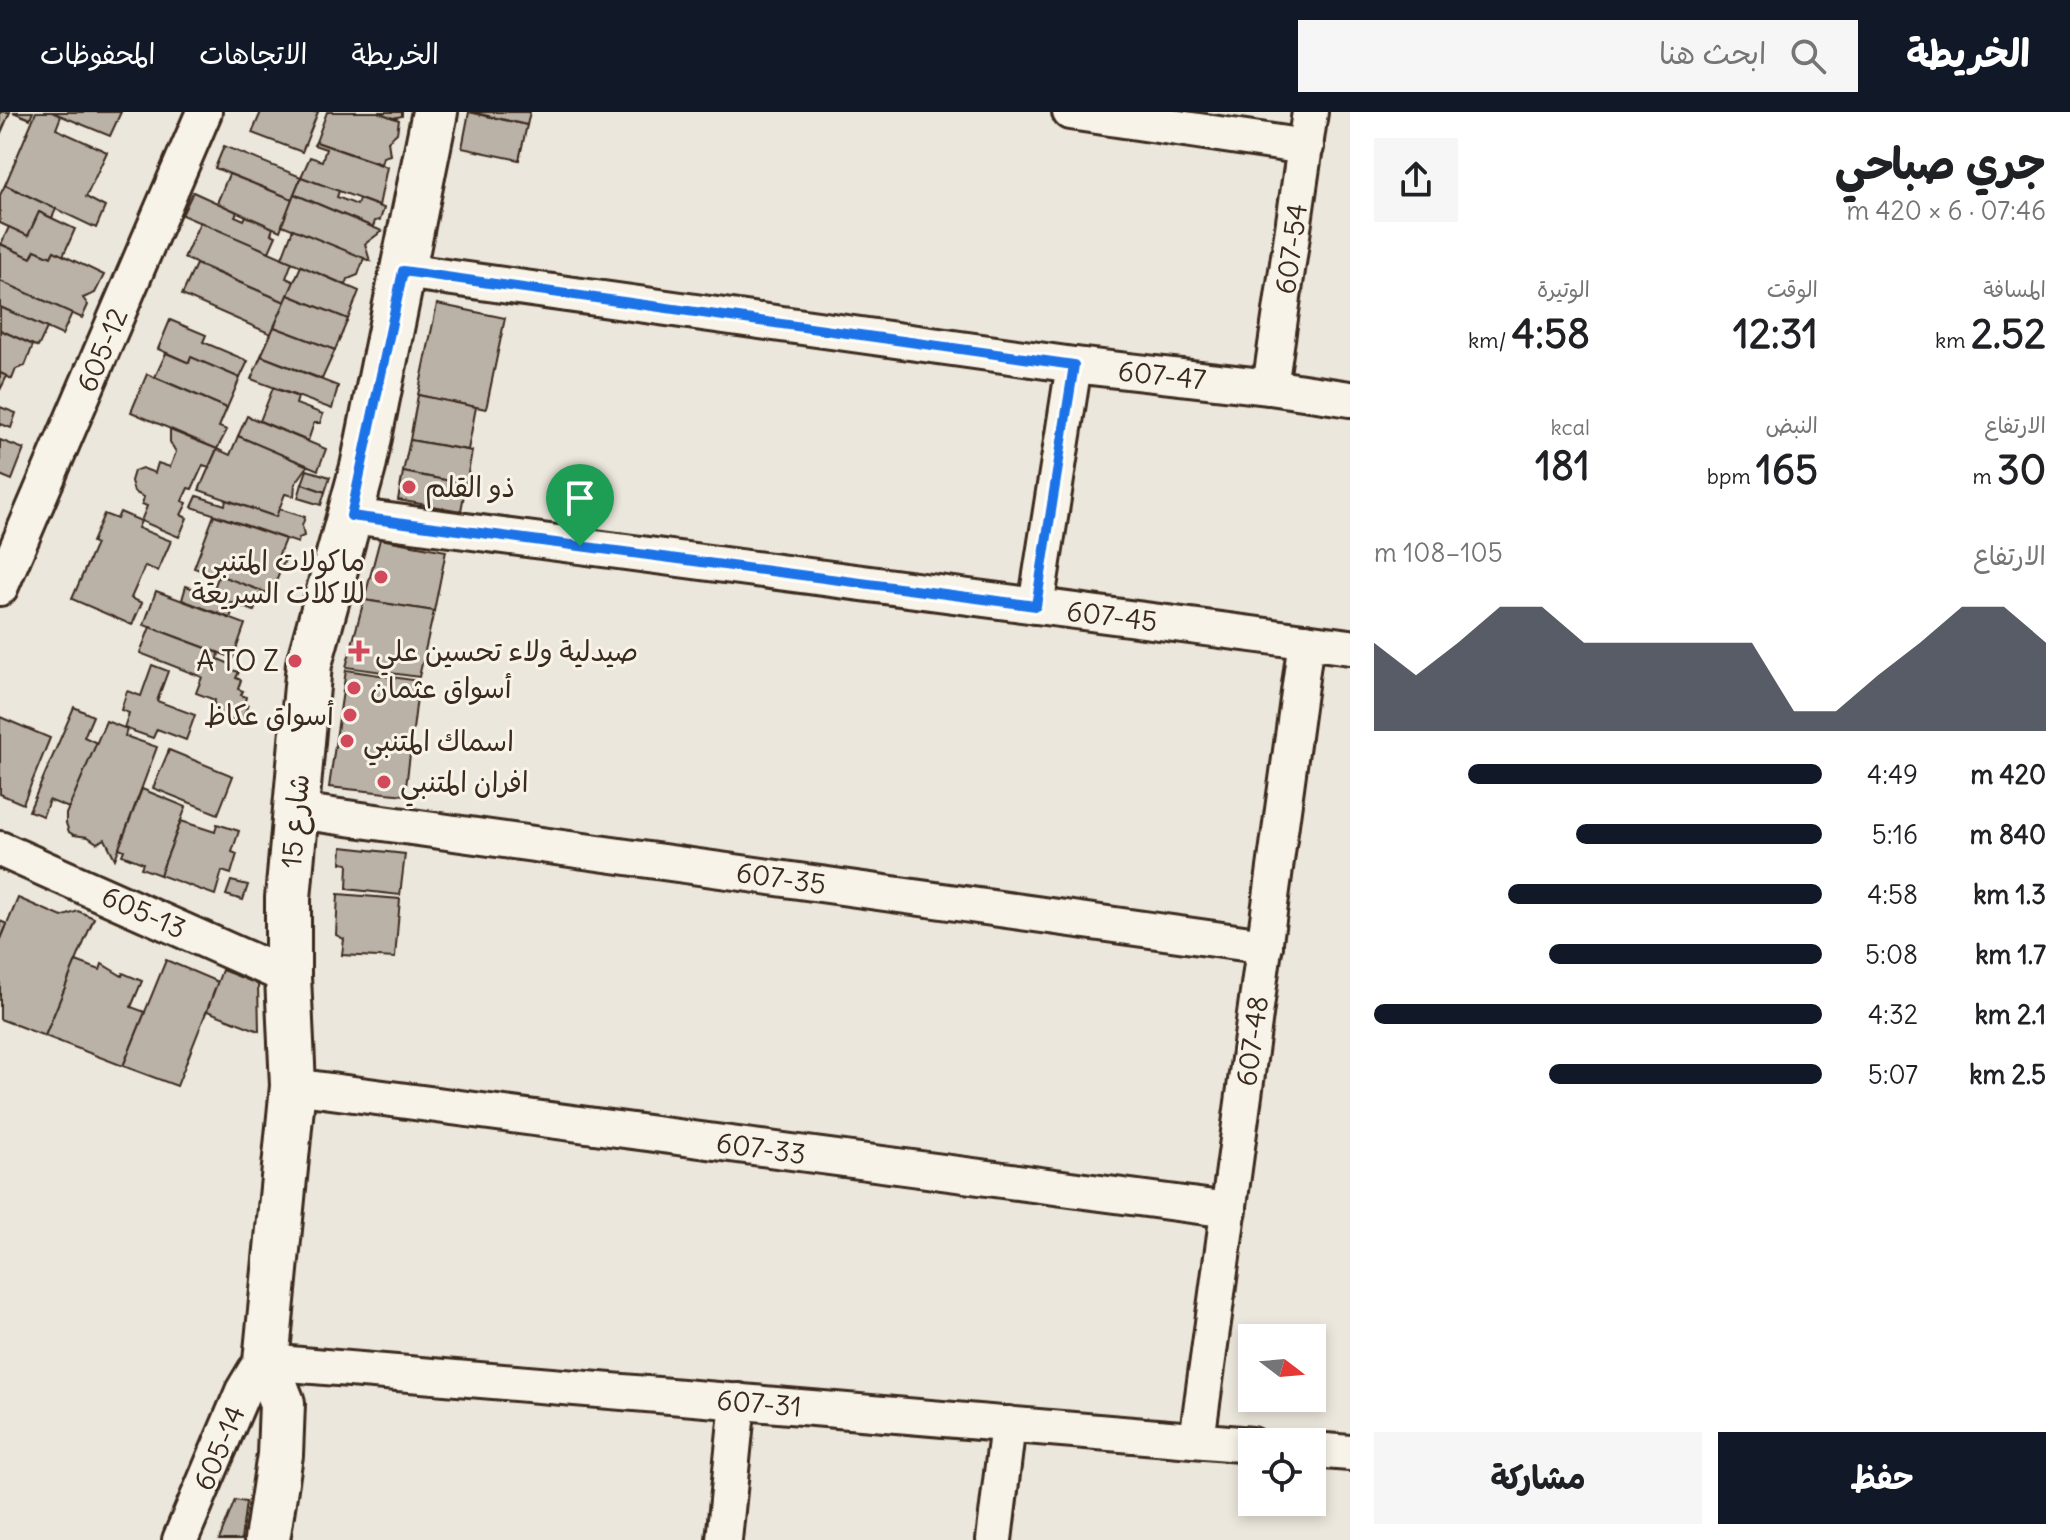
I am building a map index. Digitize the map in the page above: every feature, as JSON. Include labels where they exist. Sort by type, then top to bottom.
[{"type":"street","name":"605-12","points":[[0,588],[204,112]]},
{"type":"street","name":"شارع 15","points":[[267,1540],[280,1455],[282,1403],[266,1362],[293,1086],[288,898],[309,664],[351,516],[435,112]]},
{"type":"street","points":[[1070,112],[1306,147]]},
{"type":"street","name":"607-54","points":[[1270,387],[1310,112]]},
{"type":"street","name":"607-47","points":[[403,271],[1074,365],[1350,399]]},
{"type":"street","points":[[1036,606],[1074,365]]},
{"type":"street","name":"607-45","points":[[351,516],[1350,647]]},
{"type":"street","name":"607-48","points":[[1197,1440],[1306,641]]},
{"type":"street","name":"607-35","points":[[297,811],[1265,946]]},
{"type":"street","name":"605-13","points":[[0,849],[288,977]]},
{"type":"street","name":"607-33","points":[[293,1086],[1229,1210]]},
{"type":"street","name":"607-31","points":[[266,1362],[1238,1444]]},
{"type":"street","name":"605-14","points":[[180,1540],[243,1391],[255,1371],[266,1362]]},
{"type":"street","points":[[724,1540],[738,1401]]},
{"type":"street","points":[[994,1540],[1008,1424]]},
{"type":"street","points":[[1326,1451],[1350,1453]]},
{"type":"building","points":[[0,112],[10,112],[0,135]]},
{"type":"building","points":[[13,112],[33,112],[30,119]]},
{"type":"building","points":[[36,112],[52,112],[61,116],[56,129],[107,152],[86,197],[105,207],[96,228],[5,185]]},
{"type":"building","points":[[52,112],[121,112],[110,136]]},
{"type":"building","points":[[261,112],[318,112],[302,152],[252,133]]},
{"type":"building","points":[[327,112],[378,112],[399,120],[397,133],[388,141],[390,155],[383,157],[381,164],[316,142]]},
{"type":"building","points":[[378,112],[402,112],[402,116],[393,118]]},
{"type":"building","points":[[469,112],[527,125],[519,160],[462,148]]},
{"type":"building","points":[[471,112],[530,112],[527,125]]},
{"type":"building","points":[[316,142],[387,167],[379,206],[301,177],[310,157],[322,161],[326,149],[314,145]]},
{"type":"building","points":[[224,146],[301,177],[292,199],[215,168]]},
{"type":"building","points":[[229,174],[292,199],[280,231],[217,203]]},
{"type":"building","points":[[301,177],[339,191],[337,197],[357,205],[359,199],[384,208],[380,220],[375,221],[373,227],[294,194]]},
{"type":"building","points":[[5,185],[56,209],[52,218],[39,212],[28,236],[0,223],[0,195]]},
{"type":"building","points":[[193,192],[237,212],[235,216],[244,220],[246,216],[273,228],[271,234],[276,236],[269,252],[182,215]]},
{"type":"building","points":[[294,194],[382,231],[365,244],[370,261],[282,225]]},
{"type":"building","points":[[39,212],[75,229],[63,256],[54,251],[51,257],[35,250],[31,258],[1,244],[9,227],[28,236]]},
{"type":"building","points":[[200,222],[292,262],[286,278],[295,282],[285,302],[184,258]]},
{"type":"building","points":[[293,229],[364,258],[358,275],[348,279],[346,285],[282,258]]},
{"type":"building","points":[[0,244],[31,258],[35,250],[51,257],[54,251],[104,275],[95,293],[83,298],[88,305],[82,318],[0,281]]},
{"type":"building","points":[[196,264],[285,302],[271,334],[182,295]]},
{"type":"building","points":[[301,266],[359,291],[348,319],[288,295]]},
{"type":"building","points":[[0,281],[72,313],[62,335],[0,307]]},
{"type":"building","points":[[288,295],[348,319],[335,350],[274,327]]},
{"type":"building","points":[[437,304],[505,318],[486,409],[418,395]]},
{"type":"building","points":[[0,307],[47,328],[38,347],[0,330]]},
{"type":"building","points":[[170,320],[206,335],[203,342],[248,361],[240,378],[191,357],[189,363],[158,349]]},
{"type":"building","points":[[274,327],[335,350],[322,379],[261,356]]},
{"type":"building","points":[[0,330],[33,345],[25,366],[16,369],[12,379],[0,373]]},
{"type":"building","points":[[166,353],[189,363],[191,357],[240,378],[227,408],[155,377]]},
{"type":"building","points":[[261,356],[338,386],[332,409],[251,379]]},
{"type":"building","points":[[0,373],[7,376],[0,390]]},
{"type":"building","points":[[147,374],[227,408],[219,427],[227,430],[217,449],[131,412]]},
{"type":"building","points":[[273,388],[298,397],[296,404],[323,414],[320,423],[314,423],[308,441],[260,421]]},
{"type":"building","points":[[418,395],[476,407],[468,450],[410,440]]},
{"type":"building","points":[[0,407],[16,413],[11,428],[0,426]]},
{"type":"building","points":[[247,416],[326,449],[318,470],[238,436]]},
{"type":"building","points":[[170,430],[217,449],[209,467],[203,465],[192,489],[188,488],[182,501],[187,503],[181,515],[187,518],[179,537],[141,521],[147,506],[142,504],[144,497],[134,492],[131,481],[134,471],[142,468],[155,473],[158,463],[170,467],[176,452],[170,442]]},
{"type":"building","points":[[238,436],[308,466],[295,484],[294,496],[285,494],[276,517],[199,490],[217,449],[230,455]]},
{"type":"building","points":[[0,440],[24,449],[12,480],[0,475]]},
{"type":"building","points":[[410,440],[472,451],[466,484],[403,472]]},
{"type":"building","points":[[307,470],[330,477],[325,492],[302,484]]},
{"type":"building","points":[[403,472],[466,484],[461,511],[398,500]]},
{"type":"building","points":[[302,484],[325,492],[321,505],[298,498]]},
{"type":"building","points":[[197,496],[225,505],[226,500],[276,517],[279,509],[305,517],[302,526],[304,536],[299,538],[298,543],[192,507]]},
{"type":"building","points":[[120,512],[141,521],[138,528],[171,541],[158,571],[145,566],[131,598],[142,603],[132,625],[72,599],[96,544],[92,542],[104,514],[117,519]]},
{"type":"building","points":[[214,515],[285,539],[279,554],[286,557],[271,594],[194,568]]},
{"type":"building","points":[[380,539],[446,551],[434,611],[364,600]]},
{"type":"building","points":[[219,575],[262,591],[254,611],[211,596]]},
{"type":"building","points":[[186,586],[235,604],[230,618],[182,600]]},
{"type":"building","points":[[156,591],[245,624],[233,658],[144,625]]},
{"type":"building","points":[[364,600],[434,611],[419,677],[346,667]]},
{"type":"building","points":[[150,627],[219,653],[218,659],[239,672],[236,678],[241,680],[238,689],[243,691],[241,695],[246,697],[244,704],[248,705],[242,720],[236,717],[234,721],[221,716],[220,719],[210,714],[215,700],[196,693],[202,677],[140,653]]},
{"type":"building","points":[[152,665],[168,671],[157,701],[195,715],[186,740],[157,729],[153,738],[124,728],[129,713],[121,710],[127,691],[141,696]]},
{"type":"building","points":[[346,670],[419,681],[405,795],[329,787]]},
{"type":"building","points":[[74,707],[93,716],[84,737],[97,743],[69,808],[49,800],[43,816],[29,811]]},
{"type":"building","points":[[0,717],[50,738],[23,804],[0,794]]},
{"type":"building","points":[[106,721],[127,729],[125,736],[157,747],[115,859],[105,839],[97,843],[88,837],[74,835],[69,832],[66,823],[66,814]]},
{"type":"building","points":[[169,750],[233,776],[218,814],[153,788]]},
{"type":"building","points":[[142,789],[186,807],[160,875],[141,868],[143,863],[122,855],[124,850],[119,848]]},
{"type":"building","points":[[181,821],[215,832],[217,824],[239,831],[232,852],[237,854],[231,874],[222,871],[215,895],[160,875]]},
{"type":"building","points":[[342,847],[405,854],[400,895],[347,889],[348,864],[341,863]]},
{"type":"building","points":[[231,881],[248,885],[243,900],[226,895]]},
{"type":"building","points":[[338,894],[400,899],[395,958],[342,955],[344,939],[336,935]]},
{"type":"building","points":[[18,898],[62,917],[78,911],[94,918],[45,1036],[0,1019],[0,941]]},
{"type":"building","points":[[0,921],[7,924],[0,941]]},
{"type":"building","points":[[166,960],[218,982],[177,1086],[123,1066]]},
{"type":"building","points":[[76,961],[100,970],[102,964],[122,976],[123,973],[142,981],[131,1007],[145,1012],[123,1066],[45,1036]]},
{"type":"building","points":[[222,970],[258,984],[259,1031],[207,1011]]},
{"type":"building","points":[[235,1500],[246,1502],[241,1540],[219,1540]]},
{"type":"place","name":"ذو القلم","points":[[409,487]]},
{"type":"place","name":"ماكولات المتنبي للاكلات السريعة","points":[[381,577]]},
{"type":"place","name":"صيدلية ولاء تحسين علي","points":[[359,651]]},
{"type":"place","name":"A TO Z","points":[[295,661]]},
{"type":"place","name":"أسواق عثمان","points":[[354,688]]},
{"type":"place","name":"أسواق عكاظ","points":[[350,715]]},
{"type":"place","name":"اسماك المتنبي","points":[[347,741]]},
{"type":"place","name":"افران المتنبي","points":[[384,782]]},
{"type":"route","points":[[403,271],[1074,365],[1036,606],[580,546],[351,516],[403,271]]}]
